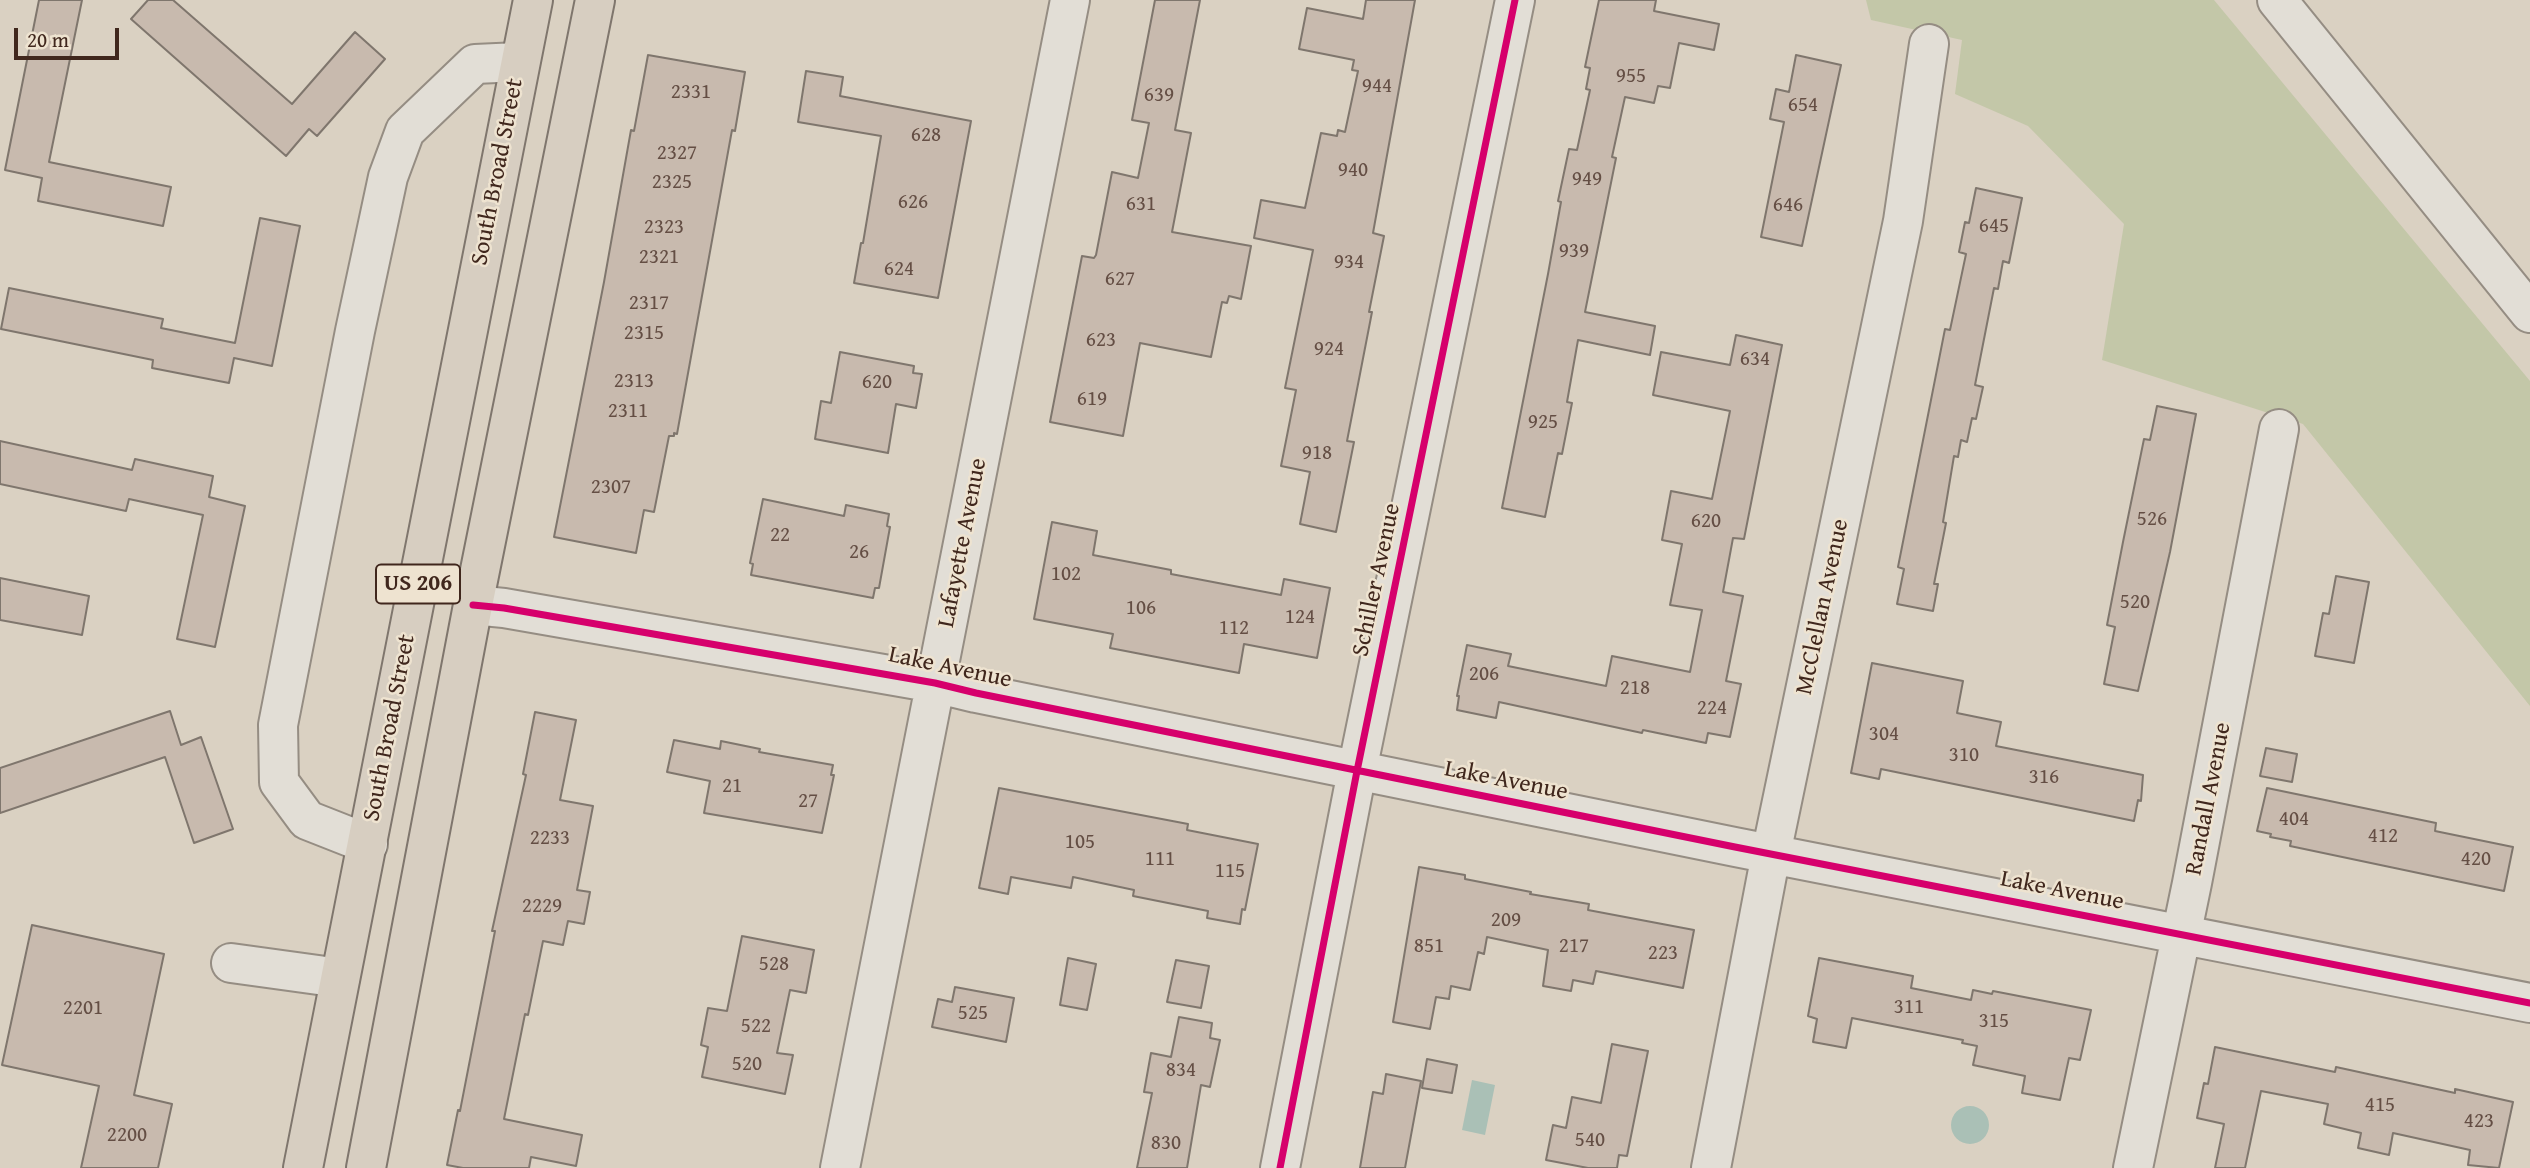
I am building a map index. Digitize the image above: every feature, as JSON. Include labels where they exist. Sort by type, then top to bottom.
[{"type":"main road","name":"South Broad Street","points":[[303,1168],[533,0]]},
{"type":"main road","name":"US 206","points":[[366,1168],[473,605],[595,0]]},
{"type":"street","name":"Lafayette Avenue","points":[[840,1168],[1070,0]]},
{"type":"street","name":"Schiller Avenue","points":[[1279,1168],[1357,771],[1515,0]]},
{"type":"street","points":[[2277,0],[2530,313]]},
{"type":"street","name":"McClellan Avenue","points":[[1710,1168],[1771,854],[1903,221],[1929,44]]},
{"type":"street","points":[[368,844],[307,820],[279,782],[278,725],[388,177],[405,131],[475,64],[519,62]]},
{"type":"street","name":"Randall Avenue","points":[[2133,1168],[2182,935],[2279,429]]},
{"type":"street","name":"Lake Avenue","points":[[473,605],[935,683],[1357,771],[2530,1003]]},
{"type":"street","points":[[231,963],[340,978]]},
{"type":"green space","points":[[1866,0],[2214,0],[2530,381],[2530,706],[2303,424],[2102,360],[2124,224],[2028,126],[1955,94],[1962,40],[1871,20]]},
{"type":"shaded area","points":[[1472,1080],[1495,1085],[1485,1135],[1462,1130]]},
{"type":"shaded area","points":[[1970,1106],[1983,1112],[1989,1125],[1983,1138],[1970,1144],[1957,1138],[1951,1125],[1957,1112]]},
{"type":"building","points":[[39,0],[82,0],[49,162],[171,187],[163,226],[38,201],[42,178],[5,170]]},
{"type":"building","points":[[148,0],[173,0],[292,104],[355,32],[385,59],[317,136],[309,129],[286,156],[131,19]]},
{"type":"building","points":[[1155,0],[1200,0],[1175,130],[1191,133],[1172,232],[1251,246],[1241,299],[1229,296],[1227,303],[1222,302],[1211,357],[1140,343],[1123,436],[1050,422],[1082,256],[1094,258],[1096,255],[1112,172],[1138,178],[1149,123],[1132,120]]},
{"type":"building","points":[[1366,0],[1415,0],[1373,233],[1384,236],[1347,441],[1354,442],[1336,532],[1300,524],[1310,472],[1281,466],[1296,390],[1285,388],[1313,250],[1254,238],[1261,200],[1305,208],[1321,133],[1337,136],[1338,130],[1345,132],[1358,71],[1352,70],[1354,60],[1299,49],[1307,8],[1363,19]]},
{"type":"building","points":[[1599,0],[1656,0],[1654,11],[1719,24],[1714,50],[1679,43],[1670,88],[1658,86],[1654,103],[1625,97],[1612,157],[1616,158],[1585,312],[1655,326],[1650,355],[1578,340],[1567,402],[1572,403],[1545,517],[1502,508],[1548,274],[1561,202],[1558,201],[1569,149],[1577,150],[1590,90],[1586,89],[1590,68],[1585,67]]},
{"type":"building","points":[[648,55],[745,72],[677,434],[669,436],[654,512],[644,510],[636,553],[554,537],[631,130],[634,131]]},
{"type":"building","points":[[1796,55],[1841,65],[1802,246],[1761,237],[1784,122],[1770,119],[1776,89],[1789,92]]},
{"type":"building","points":[[806,71],[843,77],[840,96],[971,121],[938,298],[854,283],[881,136],[798,122]]},
{"type":"building","points":[[1976,188],[2022,198],[2009,263],[2003,261],[1998,289],[1994,288],[1975,385],[1983,387],[1976,419],[1972,418],[1967,442],[1961,440],[1958,457],[1954,456],[1943,522],[1946,523],[1934,584],[1938,584],[1933,611],[1897,604],[1904,569],[1898,567],[1945,329],[1950,330],[1966,254],[1959,252],[1965,222],[1969,223]]},
{"type":"building","points":[[260,218],[300,226],[272,366],[234,358],[229,383],[152,368],[153,360],[1,329],[9,288],[163,319],[161,328],[235,343]]},
{"type":"building","points":[[1736,335],[1782,345],[1744,539],[1733,538],[1723,592],[1743,596],[1726,681],[1741,684],[1730,737],[1708,733],[1706,743],[1643,730],[1642,733],[1499,702],[1496,718],[1457,710],[1457,696],[1467,645],[1511,654],[1508,666],[1606,686],[1612,656],[1690,672],[1702,610],[1670,605],[1682,544],[1662,540],[1671,491],[1712,499],[1730,411],[1653,395],[1661,352],[1730,365]]},
{"type":"building","points":[[840,352],[914,366],[913,373],[922,374],[916,408],[896,404],[888,453],[815,439],[821,401],[831,403]]},
{"type":"building","points":[[2157,406],[2196,414],[2170,552],[2138,691],[2104,684],[2115,627],[2107,625],[2144,439],[2150,440]]},
{"type":"building","points":[[0,441],[132,470],[135,459],[213,476],[209,497],[245,506],[215,647],[177,639],[203,515],[129,499],[126,511],[0,484]]},
{"type":"building","points":[[763,499],[844,516],[846,505],[889,514],[887,526],[890,527],[879,588],[875,588],[873,598],[751,575],[753,564],[750,563]]},
{"type":"building","points":[[1052,522],[1097,531],[1093,555],[1171,570],[1171,574],[1281,595],[1284,579],[1330,588],[1317,658],[1244,644],[1239,673],[1110,648],[1113,634],[1034,619]]},
{"type":"building","points":[[2336,576],[2369,582],[2354,663],[2315,656],[2323,613],[2329,614]]},
{"type":"building","points":[[0,578],[89,596],[82,635],[0,620]]},
{"type":"building","points":[[1872,663],[1963,681],[1957,713],[2001,722],[1996,746],[2143,775],[2141,801],[2138,800],[2134,821],[1881,769],[1879,779],[1851,773]]},
{"type":"building","points":[[170,711],[181,745],[201,737],[233,829],[194,843],[165,757],[0,813],[0,768]]},
{"type":"building","points":[[535,712],[576,720],[560,800],[593,806],[577,890],[590,892],[584,924],[568,921],[563,945],[543,941],[504,1119],[582,1135],[576,1166],[531,1157],[529,1168],[463,1168],[447,1165],[495,931],[492,931],[526,775],[523,774]]},
{"type":"building","points":[[674,740],[720,749],[721,741],[760,749],[759,752],[833,765],[831,775],[834,775],[822,833],[704,813],[710,781],[667,772]]},
{"type":"building","points":[[2266,748],[2297,754],[2292,782],[2260,776]]},
{"type":"building","points":[[999,788],[1188,824],[1187,830],[1258,844],[1240,924],[1207,918],[1208,911],[1133,896],[1134,890],[1073,877],[1071,888],[1011,877],[1008,894],[979,888]]},
{"type":"building","points":[[2267,788],[2436,823],[2435,831],[2513,847],[2504,891],[2290,846],[2291,841],[2257,831]]},
{"type":"building","points":[[1419,867],[1465,875],[1465,879],[1531,892],[1530,894],[1589,904],[1588,910],[1694,930],[1683,988],[1596,971],[1593,984],[1573,980],[1571,991],[1543,986],[1548,950],[1487,937],[1484,954],[1478,952],[1470,990],[1451,986],[1449,999],[1436,997],[1430,1029],[1393,1022]]},
{"type":"building","points":[[32,925],[164,954],[134,1095],[172,1104],[158,1168],[81,1168],[99,1086],[2,1065]]},
{"type":"building","points":[[742,936],[814,950],[806,993],[790,990],[777,1053],[793,1055],[785,1094],[702,1077],[708,1047],[701,1045],[708,1008],[727,1011]]},
{"type":"building","points":[[1068,958],[1096,964],[1087,1010],[1060,1005]]},
{"type":"building","points":[[1819,958],[1913,976],[1911,988],[1971,1000],[1973,990],[1992,994],[1993,991],[2091,1010],[2080,1060],[2069,1058],[2060,1100],[2022,1093],[2025,1076],[1973,1065],[1977,1046],[1962,1043],[1963,1040],[1852,1018],[1846,1048],[1813,1042],[1817,1019],[1808,1016]]},
{"type":"building","points":[[1176,960],[1209,966],[1201,1008],[1167,1002]]},
{"type":"building","points":[[955,987],[1014,998],[1006,1042],[932,1027],[938,999],[952,1002]]},
{"type":"building","points":[[1179,1017],[1212,1023],[1210,1038],[1220,1040],[1210,1087],[1201,1085],[1187,1168],[1137,1168],[1152,1093],[1144,1092],[1151,1053],[1171,1057]]},
{"type":"building","points":[[1612,1044],[1648,1051],[1627,1156],[1619,1155],[1617,1168],[1588,1168],[1546,1160],[1553,1125],[1566,1128],[1572,1097],[1601,1103]]},
{"type":"building","points":[[2215,1047],[2335,1072],[2336,1067],[2455,1093],[2455,1089],[2513,1102],[2499,1168],[2468,1165],[2470,1150],[2393,1133],[2389,1155],[2358,1148],[2361,1133],[2324,1124],[2328,1104],[2261,1091],[2245,1168],[2215,1168],[2224,1124],[2197,1118],[2204,1083],[2208,1084]]},
{"type":"building","points":[[1427,1059],[1457,1065],[1452,1093],[1422,1088]]},
{"type":"building","points":[[1386,1074],[1421,1081],[1405,1168],[1360,1168],[1373,1092],[1383,1094]]},
{"type":"cycle path","points":[[1280,1168],[1357,771],[1515,0]]},
{"type":"cycle path","points":[[473,605],[504,608],[935,683],[1735,847],[2530,1003]]}]
